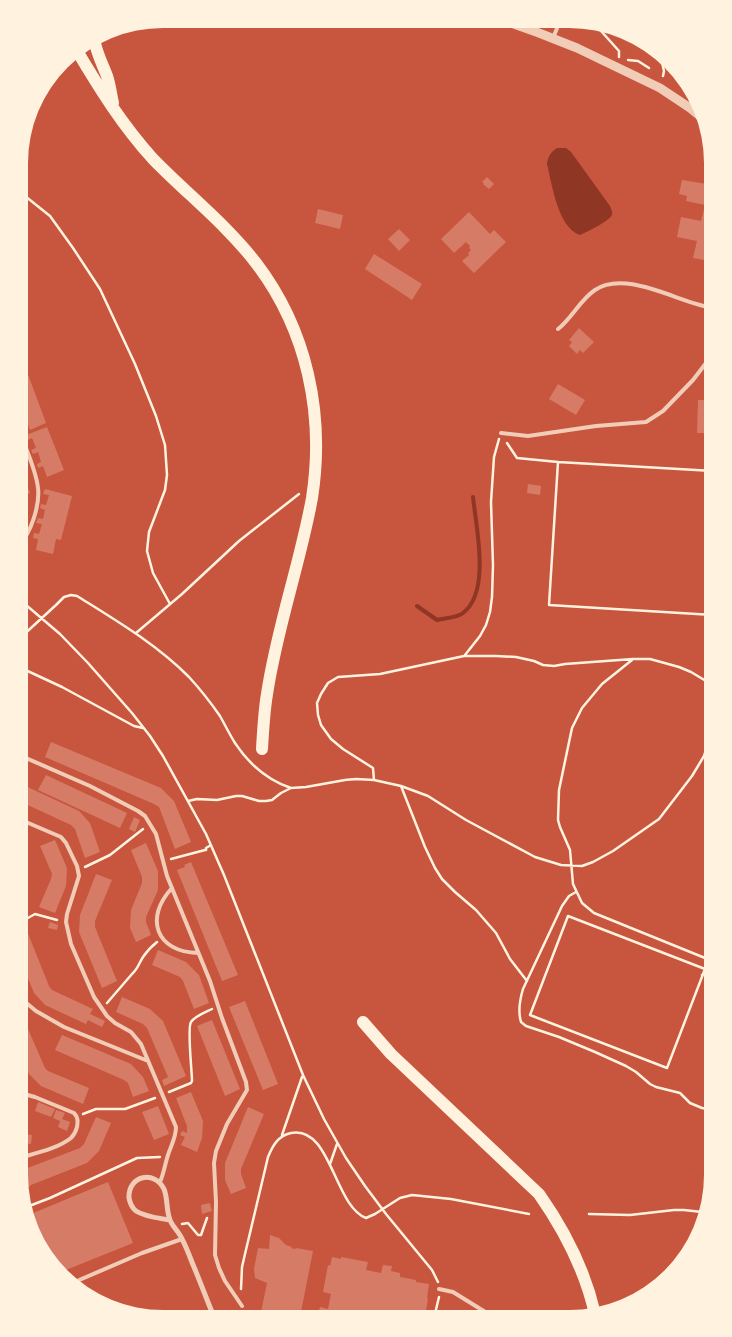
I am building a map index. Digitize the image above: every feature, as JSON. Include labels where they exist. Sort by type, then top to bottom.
[{"type":"main road","points":[[95,46],[107,76],[114,108]]},
{"type":"main road","points":[[80,55],[97,85],[126,126],[149,154],[239,242],[256,263],[285,307],[304,354],[314,406],[316,443],[312,498],[281,624],[266,695],[262,749]]},
{"type":"main road","points":[[362,1022],[391,1054],[539,1194],[568,1240],[580,1266],[593,1307]]},
{"type":"street","points":[[525,28],[577,48],[691,104]]},
{"type":"street","points":[[170,1220],[136,1211],[130,1202],[132,1183],[138,1179],[150,1177],[160,1182],[166,1193],[170,1220],[182,1239],[211,1310]]},
{"type":"lane","points":[[553,38],[557,28]]},
{"type":"lane","points":[[558,329],[590,294],[614,283],[629,283],[704,306]]},
{"type":"lane","points":[[501,433],[528,436],[596,426],[646,422],[663,411],[704,366]]},
{"type":"lane","points":[[27,453],[36,479],[38,496],[31,528],[27,535]]},
{"type":"lane","points":[[27,759],[90,786],[138,811],[145,816],[156,834],[167,876],[210,981],[246,1082],[247,1090],[227,1124],[216,1151],[214,1163],[215,1255],[225,1281],[242,1306]]},
{"type":"lane","points":[[27,822],[61,837],[66,843],[79,870],[66,922],[71,944],[94,997],[107,1016],[131,1032],[141,1044],[176,1127],[175,1136],[160,1182]]},
{"type":"lane","points":[[172,888],[165,895],[157,912],[158,929],[162,938],[172,947],[198,953]]},
{"type":"lane","points":[[27,1004],[36,1011],[64,1027],[148,1061]]},
{"type":"lane","points":[[27,1095],[74,1112],[78,1121],[73,1137],[55,1146],[27,1155]]},
{"type":"lane","points":[[79,1280],[142,1253],[182,1239]]},
{"type":"lane","points":[[440,1289],[453,1292],[482,1310]]},
{"type":"path","points":[[602,32],[619,51],[619,58],[638,61],[649,68]]},
{"type":"path","points":[[663,66],[663,76]]},
{"type":"path","points":[[27,198],[50,216],[100,289],[135,364],[156,416],[165,445],[167,475],[165,490],[149,532],[148,551],[153,573],[170,604]]},
{"type":"path","points":[[501,433],[517,458],[704,470]]},
{"type":"path","points":[[464,656],[480,636],[490,612],[493,565],[491,502],[494,457],[501,433]]},
{"type":"path","points":[[558,462],[549,604],[704,614]]},
{"type":"path","points":[[136,633],[239,541],[300,493]]},
{"type":"path","points":[[27,632],[64,596],[77,596],[163,652],[205,695],[236,744],[262,774],[281,785],[291,788],[306,787],[356,779],[374,780],[401,786],[428,796],[466,820],[535,857],[561,865],[582,866],[593,862],[613,851],[659,819],[692,776],[704,756]]},
{"type":"path","points":[[27,606],[77,651],[126,706],[163,756],[211,845],[303,1076],[320,1113],[337,1144],[379,1205],[437,1278],[440,1289],[436,1310]]},
{"type":"path","points":[[374,780],[373,768],[331,739],[318,715],[317,703],[321,694],[328,683],[338,677],[380,674],[464,656],[516,657],[543,665],[554,666],[650,659],[691,672],[704,680]]},
{"type":"path","points":[[633,659],[602,684],[582,708],[572,728],[559,790],[558,811],[560,827],[570,850],[573,884],[582,903],[594,913],[704,958]]},
{"type":"path","points":[[27,671],[62,687],[134,726],[144,728]]},
{"type":"path","points":[[401,786],[435,868],[455,892],[476,910],[496,933],[510,959],[527,981]]},
{"type":"path","points":[[188,800],[217,800],[242,796],[266,801],[272,800],[291,788]]},
{"type":"path","points":[[87,866],[110,855],[134,837]]},
{"type":"path","points":[[171,859],[206,850],[211,845]]},
{"type":"path","points":[[576,892],[569,896],[562,906],[527,981],[521,996],[519,1011],[521,1022],[526,1026],[558,1037],[626,1066],[656,1087],[680,1093],[690,1103],[704,1108]]},
{"type":"path","points":[[27,918],[35,914],[50,918]]},
{"type":"path","points":[[704,968],[568,916],[530,1015],[667,1068],[704,970]]},
{"type":"path","points":[[105,1006],[136,971],[142,958],[152,946],[162,938]]},
{"type":"path","points":[[174,1090],[192,1081],[190,1025],[192,1021],[219,1007]]},
{"type":"path","points":[[242,1306],[242,1276],[245,1254],[268,1157],[272,1146],[282,1136],[303,1076]]},
{"type":"path","points":[[77,1116],[96,1109],[125,1109],[162,1095]]},
{"type":"path","points":[[282,1136],[294,1132],[308,1135],[313,1139],[330,1164],[350,1204],[360,1216],[366,1218],[400,1198],[412,1195],[451,1199],[529,1214]]},
{"type":"path","points":[[330,1164],[337,1144]]},
{"type":"path","points":[[31,1205],[137,1158],[167,1158]]},
{"type":"path","points":[[589,1214],[630,1215],[674,1210],[699,1212]]},
{"type":"path","points":[[174,1226],[188,1223],[198,1235],[201,1235],[206,1219],[216,1211]]},
{"type":"shaded area","points":[[557,148],[566,148],[571,152],[610,206],[612,212],[612,215],[607,220],[580,235],[572,231],[566,224],[554,193],[547,164],[550,154]]},
{"type":"building","points":[[487,177],[494,184],[489,189],[482,182]]},
{"type":"building","points":[[682,180],[704,184],[704,205],[686,201],[687,196],[679,194]]},
{"type":"building","points":[[318,209],[343,215],[340,229],[315,223]]},
{"type":"building","points":[[704,209],[704,260],[693,258],[697,241],[677,237],[681,217],[701,221]]},
{"type":"building","points":[[469,212],[490,234],[494,230],[506,242],[474,273],[462,261],[469,255],[470,246],[466,242],[454,253],[441,239]]},
{"type":"building","points":[[399,229],[410,240],[399,251],[388,239]]},
{"type":"building","points":[[374,254],[422,284],[412,300],[365,269]]},
{"type":"building","points":[[579,328],[594,342],[583,353],[580,350],[577,354],[569,346],[572,342],[569,340]]},
{"type":"building","points":[[27,372],[46,423],[30,430],[27,422]]},
{"type":"building","points":[[558,384],[585,400],[576,415],[549,399]]},
{"type":"building","points":[[698,400],[704,400],[704,433],[697,433]]},
{"type":"building","points":[[47,427],[64,470],[47,477],[43,466],[38,468],[37,464],[41,462],[38,452],[33,454],[31,450],[36,448],[32,438],[28,440],[27,435]]},
{"type":"building","points":[[528,484],[541,486],[540,495],[527,493]]},
{"type":"building","points":[[45,489],[72,496],[61,540],[56,539],[53,554],[36,550],[38,539],[33,538],[34,533],[39,534],[42,524],[36,523],[38,518],[43,519],[45,510],[40,508],[41,504],[46,505],[49,495],[43,494]]},
{"type":"building","points":[[51,742],[161,788],[174,801],[191,842],[175,849],[159,807],[154,804],[45,757]]},
{"type":"building","points":[[46,775],[127,813],[120,828],[38,790]]},
{"type":"building","points":[[27,787],[79,811],[90,823],[100,852],[85,858],[75,829],[71,825],[27,805]]},
{"type":"building","points":[[134,817],[140,820],[135,832],[129,829]]},
{"type":"building","points":[[55,840],[67,868],[66,886],[55,913],[39,907],[52,874],[40,846]]},
{"type":"building","points":[[146,843],[158,871],[158,890],[146,917],[151,935],[136,942],[130,928],[131,910],[142,883],[142,877],[131,850]]},
{"type":"building","points":[[191,862],[238,975],[222,981],[177,870]]},
{"type":"building","points":[[96,874],[112,880],[95,921],[95,927],[117,981],[102,988],[79,932],[80,915]]},
{"type":"building","points":[[50,922],[58,925],[57,930],[48,928]]},
{"type":"building","points":[[27,931],[52,990],[93,1009],[90,1014],[105,1021],[102,1027],[88,1020],[86,1024],[45,1005],[34,993],[27,976]]},
{"type":"building","points":[[158,950],[186,962],[199,975],[209,1003],[194,1009],[180,977],[152,965]]},
{"type":"building","points":[[122,997],[150,1009],[163,1021],[186,1076],[164,1086],[162,1080],[168,1077],[147,1028],[143,1024],[116,1012]]},
{"type":"building","points":[[245,1001],[278,1084],[263,1090],[229,1007]]},
{"type":"building","points":[[212,1020],[240,1089],[225,1096],[197,1026]]},
{"type":"building","points":[[27,1027],[48,1071],[89,1088],[83,1104],[41,1086],[29,1074],[27,1069]]},
{"type":"building","points":[[62,1035],[131,1064],[143,1077],[149,1091],[133,1097],[128,1083],[124,1080],[55,1050]]},
{"type":"building","points":[[191,1092],[203,1121],[202,1138],[197,1152],[181,1145],[185,1137],[180,1135],[182,1131],[187,1133],[187,1126],[176,1098]]},
{"type":"building","points":[[38,1102],[55,1109],[51,1117],[35,1111]]},
{"type":"building","points":[[158,1106],[169,1134],[154,1140],[142,1112]]},
{"type":"building","points":[[248,1107],[264,1114],[241,1169],[246,1188],[231,1194],[225,1180],[225,1163]]},
{"type":"building","points":[[56,1110],[65,1113],[62,1119],[70,1122],[67,1131],[58,1127],[60,1121],[53,1118]]},
{"type":"building","points":[[96,1117],[111,1123],[99,1151],[87,1163],[28,1188],[27,1168],[80,1148],[84,1144]]},
{"type":"building","points":[[27,1134],[32,1135],[31,1144],[27,1143]]},
{"type":"building","points":[[108,1182],[133,1243],[67,1269],[50,1249],[41,1234],[33,1213]]},
{"type":"building","points":[[210,1203],[212,1211],[202,1214],[201,1205]]},
{"type":"building","points":[[270,1235],[279,1238],[291,1248],[313,1251],[301,1310],[261,1310],[267,1283],[255,1278],[254,1269],[258,1248],[269,1249]]},
{"type":"building","points":[[332,1257],[341,1259],[341,1257],[368,1262],[366,1270],[381,1273],[383,1265],[392,1266],[391,1271],[400,1273],[400,1277],[429,1284],[426,1310],[319,1310],[320,1307],[328,1309],[331,1294],[323,1292],[328,1265],[330,1266]]},
{"type":"waterway","points":[[417,606],[437,620],[460,615],[472,603],[477,590],[480,558],[473,497]]}]
